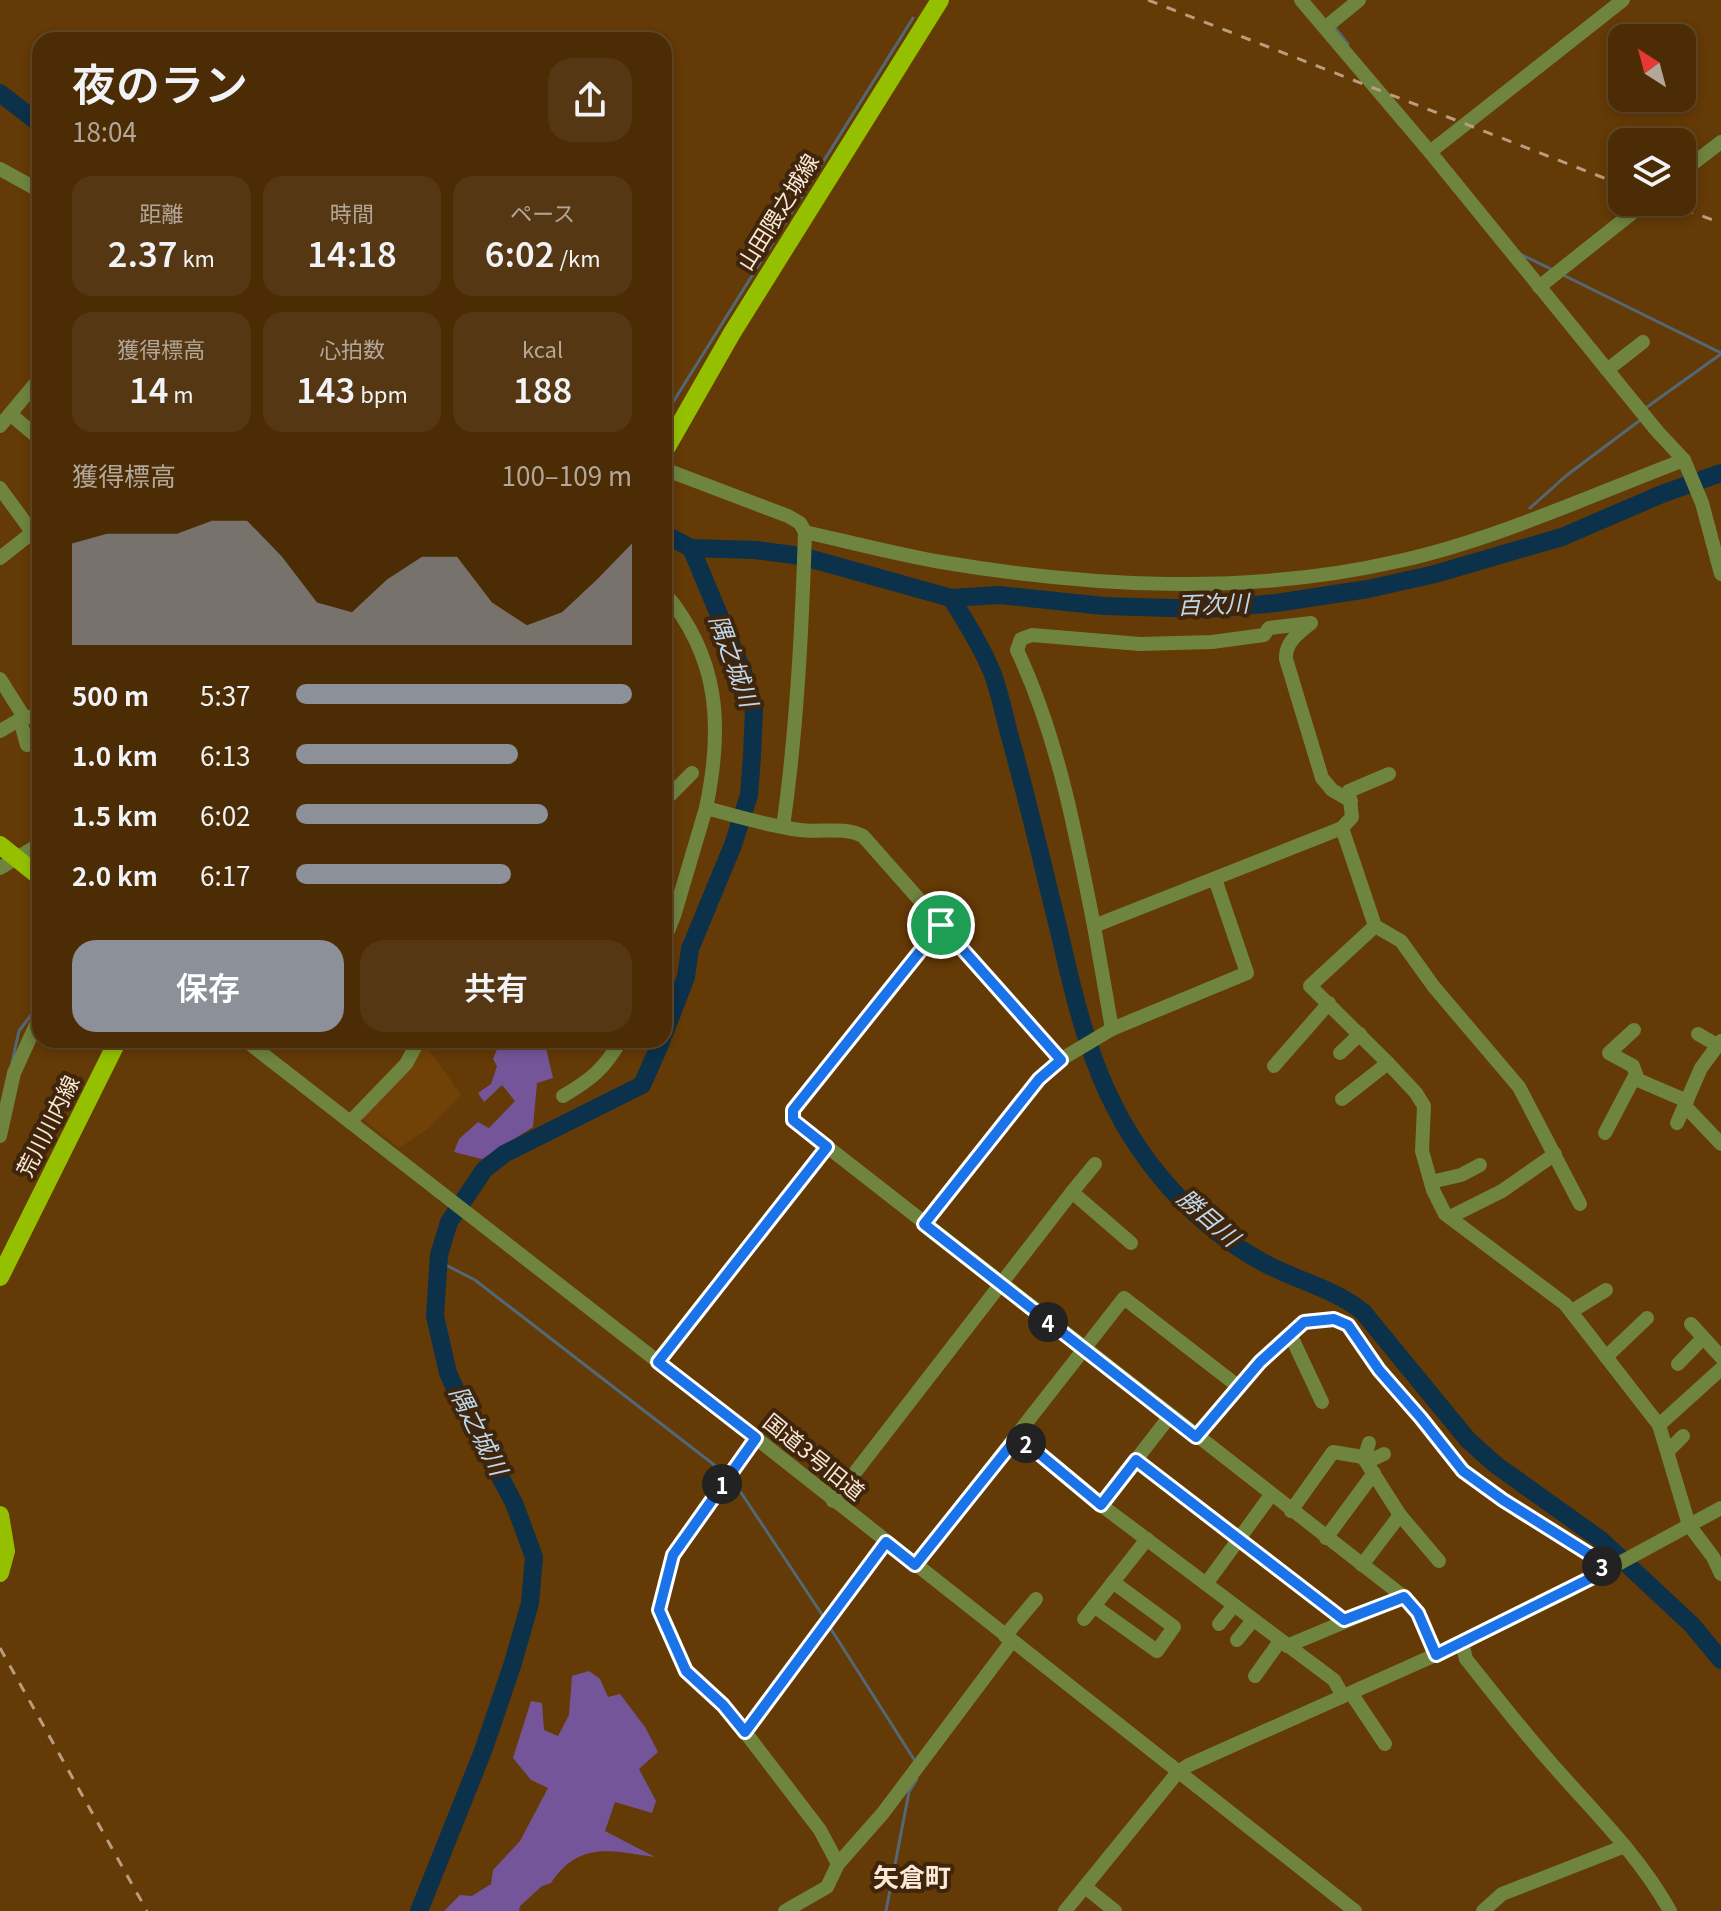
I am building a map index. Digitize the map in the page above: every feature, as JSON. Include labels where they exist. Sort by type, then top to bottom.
[{"type":"main road","name":"山田隈之城線","points":[[672,431],[933,3]]},
{"type":"main road","points":[[0,845],[8,863],[32,874]]},
{"type":"main road","name":"荒川川内線","points":[[0,1277],[114,1048]]},
{"type":"main road","points":[[0,1515],[6,1551],[0,1573]]},
{"type":"street","points":[[1301,0],[1329,24],[1539,287],[1684,460],[1718,541],[1721,574]]},
{"type":"street","points":[[1329,24],[1359,0]]},
{"type":"street","points":[[1433,151],[1606,5],[1623,0]]},
{"type":"street","points":[[1696,161],[1721,142]]},
{"type":"street","points":[[0,169],[32,187]]},
{"type":"street","points":[[1539,287],[1628,216]]},
{"type":"street","points":[[1607,370],[1643,342]]},
{"type":"street","points":[[32,388],[5,420],[32,435]]},
{"type":"street","points":[[805,534],[937,561],[1118,583],[1211,584],[1320,576],[1401,561],[1500,530],[1684,460]]},
{"type":"street","points":[[672,472],[788,516],[800,523],[805,534],[789,782],[783,827]]},
{"type":"street","points":[[0,488],[32,532]]},
{"type":"street","points":[[0,558],[32,540]]},
{"type":"street","points":[[672,602],[700,647],[714,695],[715,750],[708,809],[672,921]]},
{"type":"street","points":[[1110,1031],[1094,926],[1064,785],[1047,721],[1017,650],[1021,639],[1032,635],[1140,644],[1212,642],[1264,635],[1269,628],[1311,623],[1289,643],[1286,659],[1322,778],[1332,790],[1351,801]]},
{"type":"street","points":[[0,679],[22,718],[27,745]]},
{"type":"street","points":[[0,731],[22,718],[32,717]]},
{"type":"street","points":[[672,793],[692,773]]},
{"type":"street","points":[[1094,926],[1342,828],[1352,817],[1349,791],[1389,774]]},
{"type":"street","points":[[708,809],[803,831],[852,831],[863,836],[1063,1059]]},
{"type":"street","points":[[1342,828],[1375,926],[1401,941],[1434,987],[1519,1087],[1580,1204]]},
{"type":"street","points":[[8,863],[32,849]]},
{"type":"street","points":[[924,1224],[1039,1079],[1063,1059],[1110,1031],[1247,973],[1215,879]]},
{"type":"street","points":[[941,925],[793,1110],[793,1120],[1404,1597],[1418,1613],[1436,1655]]},
{"type":"street","points":[[1375,926],[1310,986],[1388,1063],[1424,1106],[1422,1151],[1445,1214],[1572,1311],[1659,1425],[1689,1525],[1713,1557],[1721,1574]]},
{"type":"street","points":[[1274,1066],[1329,1003]]},
{"type":"street","points":[[1634,1030],[1609,1053],[1633,1066],[1638,1080],[1686,1104],[1721,1144]]},
{"type":"street","points":[[0,1136],[14,1073],[32,1034]]},
{"type":"street","points":[[1340,1053],[1360,1034]]},
{"type":"street","points":[[1677,1123],[1701,1068],[1718,1051],[1698,1034]]},
{"type":"street","name":"国道3号旧道","points":[[255,1048],[1355,1911]]},
{"type":"street","points":[[350,1122],[406,1064],[415,1048]]},
{"type":"street","points":[[563,1096],[589,1081],[608,1064],[617,1048]]},
{"type":"street","points":[[1342,1099],[1388,1063]]},
{"type":"street","points":[[1605,1133],[1620,1092],[1636,1074]]},
{"type":"street","points":[[658,1362],[827,1147]]},
{"type":"street","points":[[1450,1217],[1502,1191],[1555,1154]]},
{"type":"street","points":[[833,1501],[1095,1164]]},
{"type":"street","points":[[1431,1182],[1461,1175],[1480,1165]]},
{"type":"street","points":[[1072,1192],[1131,1243]]},
{"type":"street","points":[[1572,1311],[1606,1290]]},
{"type":"street","points":[[915,1565],[1124,1298],[1239,1387]]},
{"type":"street","points":[[1606,1357],[1647,1318]]},
{"type":"street","points":[[1196,1437],[1260,1362],[1304,1322],[1334,1319],[1348,1325],[1379,1370],[1463,1471],[1610,1568]]},
{"type":"street","points":[[1691,1324],[1721,1357]]},
{"type":"street","points":[[1290,1334],[1322,1402]]},
{"type":"street","points":[[1678,1364],[1703,1338]]},
{"type":"street","points":[[1659,1425],[1721,1369]]},
{"type":"street","points":[[1101,1505],[1170,1416]]},
{"type":"street","points":[[1018,1436],[1101,1505],[1334,1680],[1385,1744]]},
{"type":"street","points":[[1668,1451],[1683,1436]]},
{"type":"street","points":[[756,1438],[673,1555],[659,1610],[686,1671],[723,1705],[745,1732],[820,1830],[838,1864]]},
{"type":"street","points":[[1368,1465],[1369,1443]]},
{"type":"street","points":[[1291,1511],[1338,1446],[1368,1465],[1400,1515],[1439,1561]]},
{"type":"street","points":[[1326,1538],[1368,1465],[1384,1454]]},
{"type":"street","points":[[1136,1460],[1344,1620]]},
{"type":"street","points":[[1206,1584],[1271,1495]]},
{"type":"street","points":[[1065,1911],[1178,1772],[1189,1765],[1462,1643],[1721,1508]]},
{"type":"street","points":[[1362,1565],[1400,1515]]},
{"type":"street","points":[[1084,1619],[1147,1539]]},
{"type":"street","points":[[745,1732],[886,1542]]},
{"type":"street","points":[[1094,1606],[1157,1651],[1174,1627],[1113,1582]]},
{"type":"street","points":[[1255,1676],[1284,1643],[1404,1597]]},
{"type":"street","points":[[785,1911],[827,1887],[838,1864],[883,1813],[1036,1599]]},
{"type":"street","points":[[1219,1624],[1234,1605]]},
{"type":"street","points":[[1237,1640],[1253,1620]]},
{"type":"street","points":[[1462,1643],[1466,1659],[1654,1881],[1670,1911]]},
{"type":"street","points":[[1483,1911],[1502,1894],[1625,1846]]},
{"type":"street","points":[[1085,1887],[1115,1911]]},
{"type":"shaded area","points":[[417,1048],[428,1048],[461,1095],[426,1130],[399,1148],[360,1117]]},
{"type":"shaded area","points":[[498,1048],[546,1048],[553,1078],[537,1083],[533,1127],[482,1159],[454,1152],[459,1139],[478,1122],[489,1128],[515,1101],[502,1085],[484,1102],[478,1093],[491,1084],[497,1066],[493,1059]]},
{"type":"shaded area","points":[[589,1671],[600,1679],[608,1697],[620,1694],[645,1727],[658,1752],[639,1769],[656,1801],[652,1813],[615,1802],[605,1831],[655,1857],[611,1851],[585,1854],[562,1869],[551,1883],[542,1886],[520,1906],[519,1911],[444,1911],[460,1895],[472,1896],[491,1884],[493,1870],[520,1841],[548,1788],[531,1780],[513,1758],[531,1701],[542,1703],[544,1730],[558,1736],[569,1715],[572,1676]]},
{"type":"waterway","points":[[672,404],[913,18]]},
{"type":"waterway","points":[[1335,28],[1348,44]]},
{"type":"waterway","name":"隅之城川","points":[[0,93],[32,118]]},
{"type":"waterway","points":[[1520,254],[1553,270]]},
{"type":"waterway","points":[[1563,275],[1721,353]]},
{"type":"waterway","points":[[1647,407],[1721,354]]},
{"type":"waterway","points":[[1530,508],[1567,475],[1639,421]]},
{"type":"waterway","name":"百次川","points":[[691,548],[755,550],[801,556],[951,598],[999,595],[1104,606],[1206,609],[1276,603],[1368,589],[1435,574],[1562,537],[1662,494],[1721,473]]},
{"type":"waterway","name":"隅之城川","points":[[672,538],[691,548],[743,672],[754,710],[749,795],[733,845],[690,949],[686,977],[672,1013]]},
{"type":"waterway","name":"勝目川","points":[[951,598],[978,643],[995,680],[1084,1029],[1106,1089],[1138,1147],[1182,1201],[1222,1236],[1251,1256],[1328,1291],[1363,1312],[1468,1440],[1496,1465],[1601,1540],[1692,1625],[1721,1660]]},
{"type":"waterway","points":[[12,1062],[19,1031],[32,1014]]},
{"type":"waterway","name":"隅之城川","points":[[419,1911],[483,1751],[513,1663],[530,1603],[534,1557],[514,1503],[448,1373],[435,1316],[439,1255],[449,1222],[484,1170],[504,1154],[642,1085],[658,1048]]},
{"type":"waterway","points":[[438,1261],[475,1280],[726,1474]]},
{"type":"waterway","points":[[732,1479],[825,1619]]},
{"type":"waterway","points":[[829,1626],[915,1761]]},
{"type":"waterway","points":[[886,1911],[909,1792],[917,1779]]},
{"type":"railway","points":[[1148,0],[1608,180]]},
{"type":"railway","points":[[1696,214],[1721,223]]},
{"type":"railway","points":[[0,1648],[147,1911]]},
{"type":"district","name":"矢倉町","points":[[912,1878]]},
{"type":"route","points":[[941,925],[1061,1060],[1039,1079],[924,1224],[1196,1437],[1260,1362],[1304,1322],[1334,1319],[1348,1325],[1379,1370],[1463,1471],[1589,1554],[1607,1570],[1436,1655],[1418,1613],[1404,1597],[1344,1620],[1136,1460],[1101,1505],[1018,1436],[915,1565],[886,1542],[745,1732],[723,1705],[686,1671],[659,1610],[673,1555],[756,1438],[658,1362],[827,1147],[797,1125],[793,1120],[793,1110],[941,925]]}]
